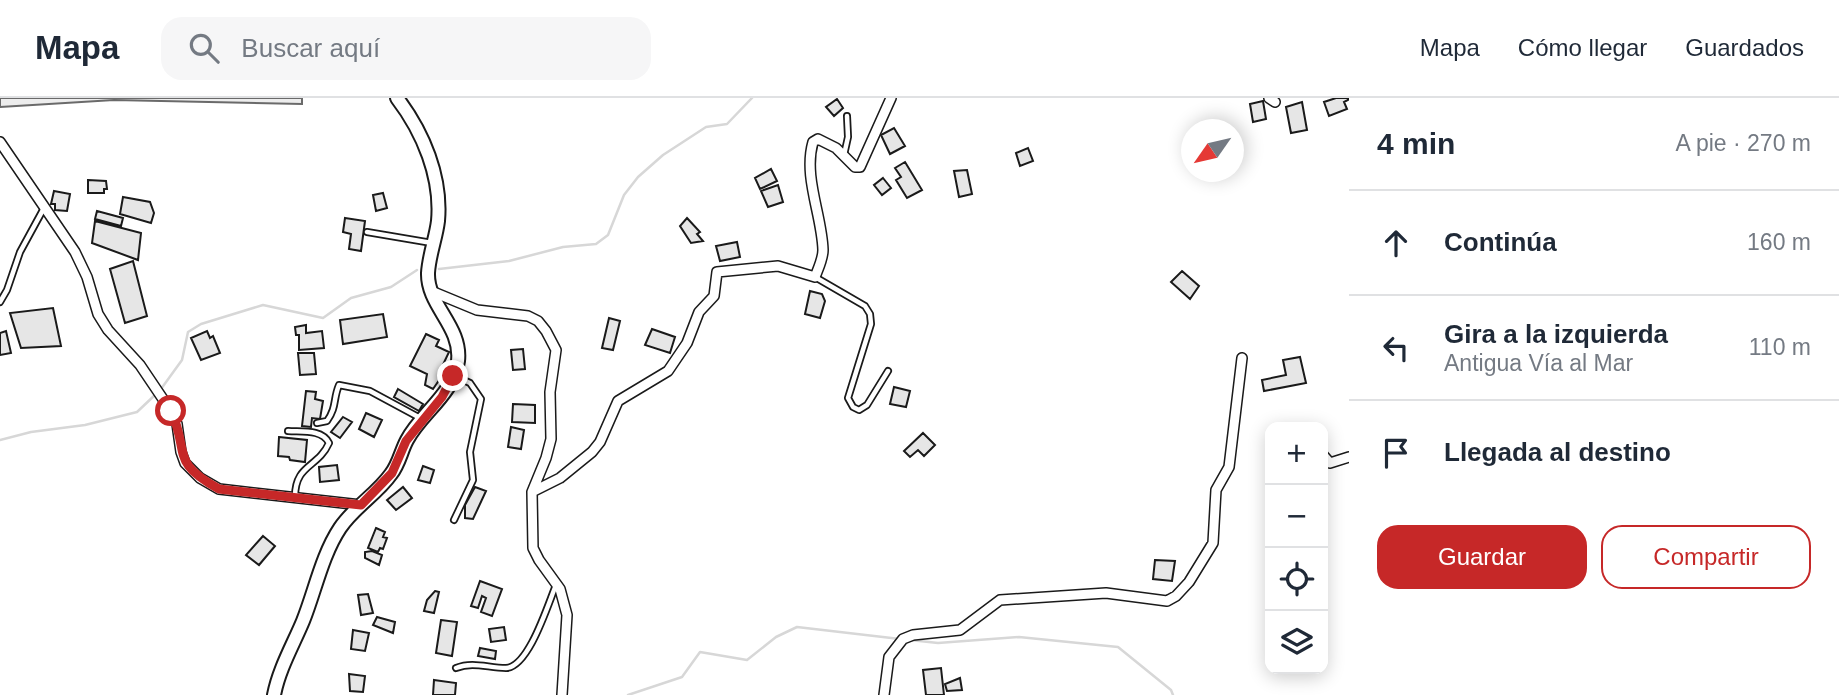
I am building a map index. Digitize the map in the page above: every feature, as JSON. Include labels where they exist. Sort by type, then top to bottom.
[{"type":"main road","points":[[274,695],[334,538],[341,526],[392,473],[406,441],[442,397],[458,364],[455,334],[431,291],[428,276],[438,223],[433,167],[409,114],[397,98]]},
{"type":"street","points":[[532,492],[560,478],[592,452],[600,442],[618,401],[668,371],[687,343],[699,312],[715,294],[717,272],[779,266],[815,276],[823,250],[813,194],[813,142],[818,139],[833,146],[855,167],[862,165],[891,98]]},
{"type":"street","points":[[0,142],[75,252],[87,277],[98,314],[108,330],[140,365],[171,411],[177,424],[185,463],[200,478],[219,489],[361,505]]},
{"type":"street","points":[[431,291],[477,310],[528,316],[538,321],[552,339],[556,351],[550,393],[551,439],[532,492],[533,548],[556,584],[567,615],[562,695]]},
{"type":"street","points":[[884,695],[889,657],[903,639],[913,635],[960,631],[1000,600],[1106,593],[1167,601],[1176,596],[1213,543],[1216,490],[1229,467],[1242,358]]},
{"type":"street","points":[[1328,461],[1330,463],[1349,457]]},
{"type":"lane","points":[[844,156],[848,117]]},
{"type":"lane","points":[[0,302],[20,252],[45,208]]},
{"type":"lane","points":[[367,232],[433,243]]},
{"type":"lane","points":[[815,276],[865,306],[870,314],[871,324],[848,398],[853,407],[859,410],[867,405],[888,371]]},
{"type":"lane","points":[[453,376],[470,383],[481,399],[470,452],[473,480],[454,520]]},
{"type":"lane","points":[[317,423],[327,421],[335,410],[335,394],[339,385],[370,391],[422,419]]},
{"type":"lane","points":[[288,431],[322,435],[329,443],[325,451],[300,474],[295,485],[295,498]]},
{"type":"lane","points":[[456,668],[468,665],[506,668],[514,664],[533,641],[556,584]]},
{"type":"shaded area","points":[[0,98],[302,98],[302,104],[114,100],[0,107]]},
{"type":"building","points":[[1348,98],[1344,102],[1347,109],[1329,116],[1324,102]]},
{"type":"building","points":[[837,99],[843,108],[834,116],[826,107]]},
{"type":"building","points":[[1263,101],[1266,119],[1253,122],[1250,104]]},
{"type":"building","points":[[1302,102],[1307,130],[1291,133],[1286,107]]},
{"type":"building","points":[[894,128],[905,146],[890,154],[881,135]]},
{"type":"building","points":[[1028,148],[1033,161],[1020,166],[1016,153]]},
{"type":"building","points":[[905,162],[922,190],[907,198],[896,180],[901,177],[895,168]]},
{"type":"building","points":[[771,169],[777,181],[760,189],[755,178]]},
{"type":"building","points":[[967,170],[972,194],[959,197],[954,171]]},
{"type":"building","points":[[883,178],[891,188],[882,195],[874,185]]},
{"type":"building","points":[[88,180],[106,181],[107,189],[104,189],[104,193],[88,193]]},
{"type":"building","points":[[778,185],[783,202],[768,207],[761,191]]},
{"type":"building","points":[[54,191],[70,194],[67,211],[55,210],[55,204],[51,204]]},
{"type":"building","points":[[383,193],[387,208],[376,211],[373,195]]},
{"type":"building","points":[[123,197],[150,202],[154,213],[151,223],[120,214]]},
{"type":"building","points":[[97,211],[123,218],[121,226],[95,219]]},
{"type":"building","points":[[345,218],[365,221],[361,251],[349,249],[351,234],[343,232]]},
{"type":"building","points":[[687,218],[700,232],[697,234],[703,241],[691,243],[680,226]]},
{"type":"building","points":[[95,221],[141,233],[138,260],[92,243]]},
{"type":"building","points":[[737,242],[740,257],[720,261],[716,246]]},
{"type":"building","points":[[133,261],[147,316],[125,323],[110,269]]},
{"type":"building","points":[[1182,271],[1199,286],[1190,299],[1171,282]]},
{"type":"building","points":[[810,291],[822,294],[825,301],[820,318],[805,314]]},
{"type":"building","points":[[53,308],[61,346],[21,348],[10,313]]},
{"type":"building","points":[[383,314],[387,337],[343,344],[340,320]]},
{"type":"building","points":[[609,318],[620,321],[613,350],[602,348]]},
{"type":"building","points":[[306,325],[306,333],[322,331],[324,348],[299,350],[299,335],[296,335],[295,327]]},
{"type":"building","points":[[652,329],[675,337],[670,353],[645,345]]},
{"type":"building","points":[[6,331],[11,353],[0,355],[0,333]]},
{"type":"building","points":[[207,331],[210,338],[213,336],[220,353],[201,360],[191,338]]},
{"type":"building","points":[[426,334],[439,340],[436,346],[449,352],[440,371],[444,373],[433,389],[425,385],[427,374],[410,366]]},
{"type":"building","points":[[523,349],[525,369],[513,370],[511,350]]},
{"type":"building","points":[[298,353],[314,353],[316,374],[300,375]]},
{"type":"building","points":[[1300,357],[1306,383],[1264,391],[1262,380],[1286,375],[1283,360]]},
{"type":"building","points":[[894,387],[910,391],[906,407],[890,404]]},
{"type":"building","points":[[398,389],[423,404],[419,411],[394,397]]},
{"type":"building","points":[[306,391],[316,392],[315,399],[323,401],[320,419],[312,418],[311,427],[302,426]]},
{"type":"building","points":[[513,404],[535,405],[535,423],[512,422]]},
{"type":"building","points":[[366,413],[382,420],[374,437],[359,429]]},
{"type":"building","points":[[343,417],[352,422],[340,438],[331,432]]},
{"type":"building","points":[[511,427],[524,430],[521,449],[508,447]]},
{"type":"building","points":[[923,433],[935,445],[924,456],[918,450],[910,457],[904,451]]},
{"type":"building","points":[[279,437],[307,440],[305,462],[278,456]]},
{"type":"building","points":[[337,465],[339,480],[320,482],[319,467]]},
{"type":"building","points":[[423,466],[434,470],[430,483],[418,480]]},
{"type":"building","points":[[403,487],[412,498],[396,510],[387,500]]},
{"type":"building","points":[[475,487],[486,491],[473,519],[465,518],[465,505]]},
{"type":"building","points":[[376,528],[385,532],[383,537],[387,538],[383,549],[380,548],[378,552],[368,548]]},
{"type":"building","points":[[263,536],[275,546],[259,565],[246,555]]},
{"type":"building","points":[[372,551],[382,555],[379,565],[365,558],[365,552]]},
{"type":"building","points":[[1155,560],[1175,561],[1172,581],[1153,579]]},
{"type":"building","points":[[480,581],[502,589],[492,616],[481,612],[486,598],[482,596],[478,608],[471,606]]},
{"type":"building","points":[[435,591],[439,592],[434,613],[424,611],[427,600]]},
{"type":"building","points":[[368,594],[373,613],[361,615],[358,595]]},
{"type":"building","points":[[377,617],[395,622],[393,633],[373,625]]},
{"type":"building","points":[[441,620],[457,622],[452,656],[436,653]]},
{"type":"building","points":[[504,627],[506,640],[491,642],[489,629]]},
{"type":"building","points":[[353,630],[369,633],[365,651],[351,649]]},
{"type":"building","points":[[480,648],[496,651],[495,659],[478,656]]},
{"type":"building","points":[[941,668],[944,695],[926,695],[923,670]]},
{"type":"building","points":[[349,674],[365,676],[363,692],[350,691]]},
{"type":"building","points":[[960,678],[962,690],[947,691],[945,684]]},
{"type":"building","points":[[434,680],[456,683],[455,695],[433,695]]},
{"type":"waterway","points":[[439,269],[509,261],[563,247],[596,244],[608,235],[624,195],[638,177],[663,155],[706,127],[727,124],[752,98]]},
{"type":"waterway","points":[[161,389],[182,360],[188,332],[201,324],[263,305],[323,318],[351,298],[391,287],[417,270]]},
{"type":"waterway","points":[[0,440],[31,432],[85,425],[137,412],[156,394]]},
{"type":"waterway","points":[[628,695],[682,677],[700,652],[747,660],[776,637],[797,627],[900,639]]},
{"type":"waterway","points":[[910,640],[938,643],[1019,637],[1118,647],[1171,690],[1173,695]]},
{"type":"route","points":[[171,411],[177,424],[185,463],[200,478],[219,489],[361,505],[392,473],[406,441],[442,397],[453,376]]}]
